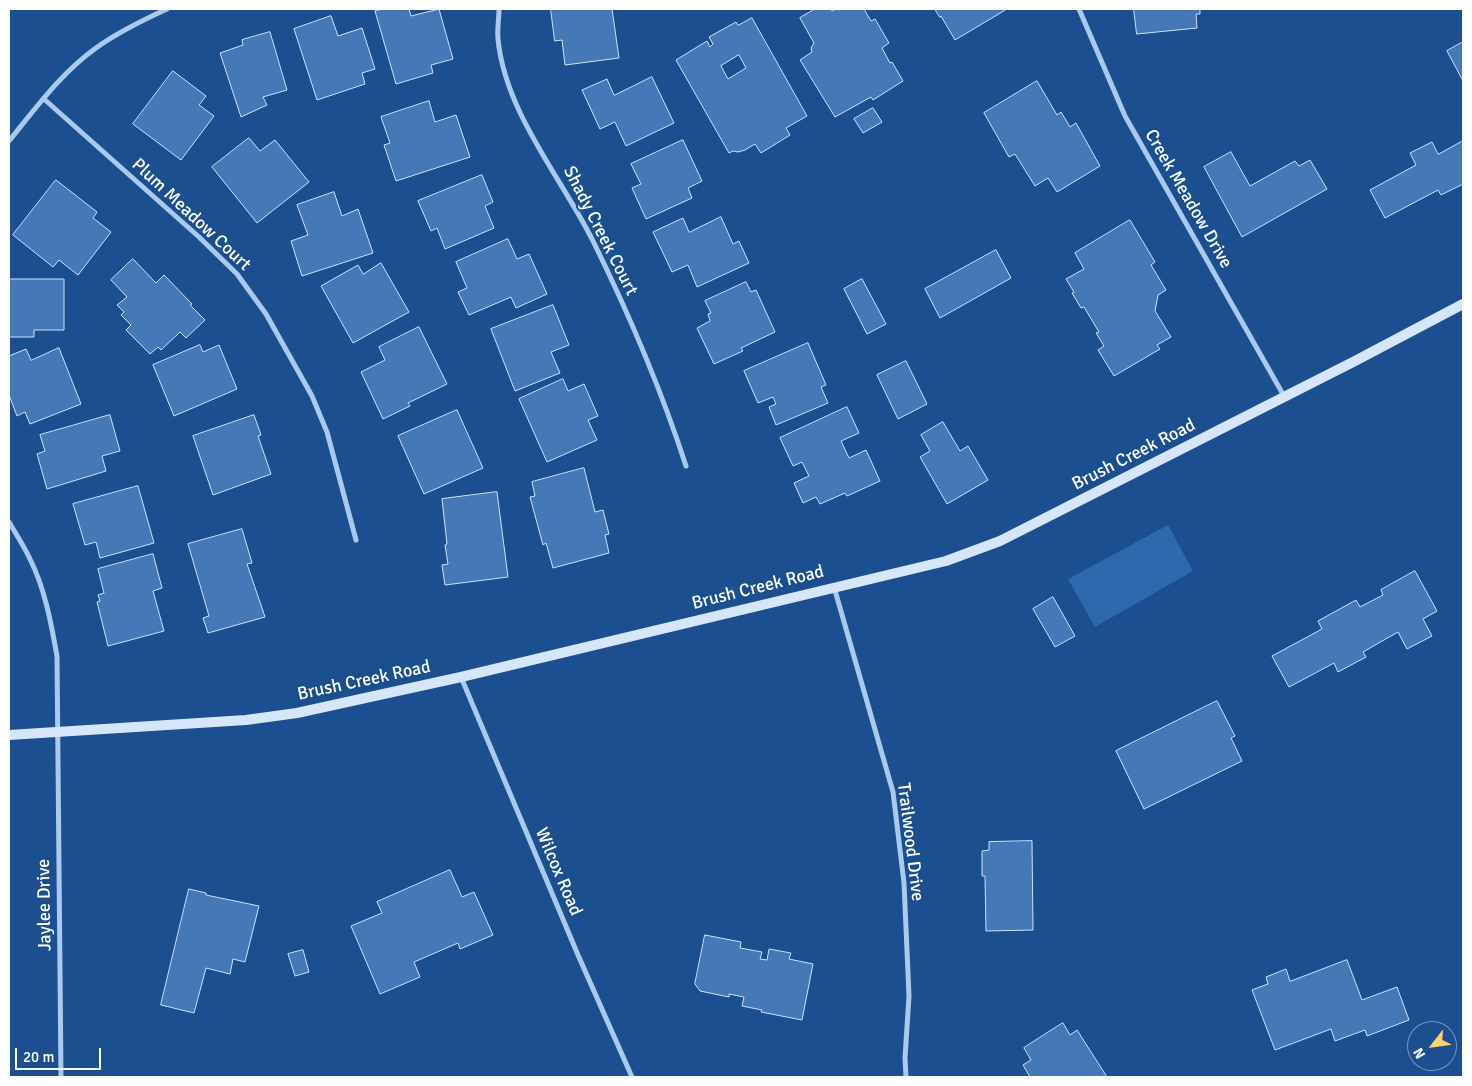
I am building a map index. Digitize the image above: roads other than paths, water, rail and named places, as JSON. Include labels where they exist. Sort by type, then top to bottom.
[{"type":"street","points":[[9,141],[70,71],[95,49],[125,30],[167,9]]},
{"type":"street","name":"Shady Creek Court","points":[[499,9],[498,38],[503,64],[512,91],[524,120],[592,238],[610,275],[658,387],[686,466]]},
{"type":"street","name":"Creek Meadow Drive","points":[[1079,9],[1113,92],[1125,116],[1284,396]]},
{"type":"street","name":"Plum Meadow Court","points":[[44,99],[199,237],[237,274],[266,314],[312,396],[327,432],[356,540]]},
{"type":"street","name":"Brush Creek Road","points":[[9,735],[246,720],[314,709],[461,677],[946,561],[993,544],[1463,304]]},
{"type":"street","points":[[9,522],[30,559],[42,589],[52,624],[57,656],[58,733]]},
{"type":"street","name":"Trailwood Drive","points":[[834,587],[893,792],[904,883],[910,996],[905,1058],[906,1077]]},
{"type":"street","name":"Wilcox Road","points":[[461,677],[578,956],[632,1077]]},
{"type":"street","name":"Jaylee Drive","points":[[58,733],[61,1077]]}]
